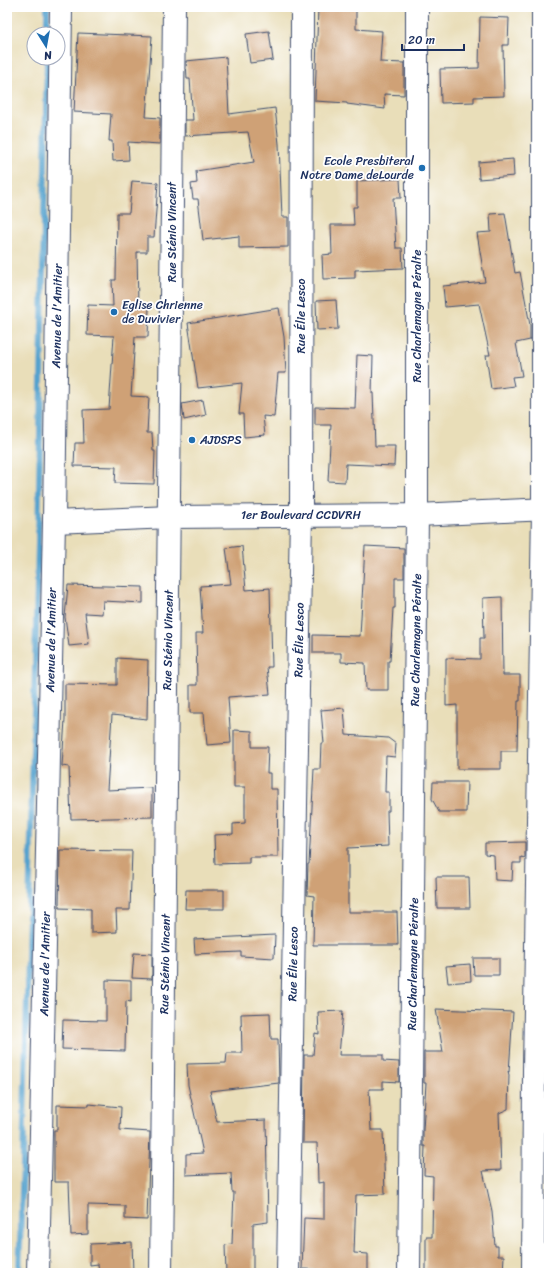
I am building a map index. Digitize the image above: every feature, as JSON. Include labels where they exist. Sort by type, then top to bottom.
[{"type":"street","name":"Avenue de l'Amitier","points":[[38,1273],[54,522],[61,7]]},
{"type":"street","name":"Rue Sténio Vincent","points":[[161,1273],[170,517],[174,7]]},
{"type":"street","name":"Rue Élie Lesco","points":[[288,1273],[301,514],[302,7]]},
{"type":"street","name":"Rue Charlemagne Péralte","points":[[409,1273],[417,515],[417,7]]},
{"type":"street","points":[[533,1273],[535,1047],[546,509],[543,7]]},
{"type":"street","name":"1er Boulevard CCDVRH","points":[[54,522],[170,517],[301,514],[417,515],[546,509]]},
{"type":"building","points":[[318,7],[356,7],[356,29],[382,31],[380,62],[404,63],[404,95],[384,94],[385,109],[347,103],[315,101]]},
{"type":"building","points":[[480,17],[509,18],[508,45],[503,45],[504,96],[474,97],[474,102],[441,103],[440,69],[479,68]]},
{"type":"building","points":[[269,31],[273,60],[250,63],[246,34]]},
{"type":"building","points":[[78,33],[152,36],[146,117],[160,118],[160,144],[128,142],[129,160],[113,161],[112,141],[109,141],[111,114],[74,112]]},
{"type":"building","points":[[226,57],[229,114],[275,108],[279,144],[282,217],[288,217],[288,247],[239,248],[239,236],[203,240],[198,199],[193,199],[191,184],[197,183],[196,171],[254,162],[248,132],[185,136],[185,120],[193,120],[190,79],[187,79],[186,61]]},
{"type":"building","points":[[513,159],[514,176],[479,179],[478,162]]},
{"type":"building","points":[[400,179],[401,198],[393,198],[396,248],[402,248],[403,268],[355,270],[355,278],[323,279],[322,255],[332,254],[331,225],[354,225],[353,207],[357,207],[357,181]]},
{"type":"building","points":[[132,181],[158,183],[154,237],[147,237],[147,252],[137,252],[138,307],[149,307],[148,337],[135,337],[131,396],[149,397],[147,433],[152,433],[153,451],[155,451],[154,484],[115,483],[116,467],[74,466],[75,443],[84,443],[83,410],[109,409],[114,336],[87,335],[88,305],[113,306],[112,280],[116,280],[117,213],[129,213]]},
{"type":"building","points":[[505,213],[515,273],[520,272],[530,325],[530,340],[516,343],[522,376],[512,377],[514,386],[491,389],[486,355],[490,355],[479,304],[445,307],[443,286],[485,282],[477,233],[491,232],[490,214]]},
{"type":"building","points":[[336,300],[338,329],[317,330],[316,301]]},
{"type":"building","points":[[279,308],[284,337],[286,373],[278,373],[274,417],[263,416],[265,435],[244,437],[243,414],[239,414],[242,383],[198,388],[188,323]]},
{"type":"building","points":[[357,355],[373,356],[372,393],[375,446],[395,446],[394,466],[346,464],[345,482],[328,481],[331,425],[315,425],[315,407],[355,408]]},
{"type":"building","points":[[203,400],[206,415],[184,420],[182,404]]},
{"type":"building","points":[[242,546],[246,590],[270,588],[272,667],[267,667],[270,694],[228,697],[231,743],[207,745],[204,713],[190,713],[190,685],[197,685],[196,633],[203,633],[200,586],[231,584],[226,548]]},
{"type":"building","points":[[365,546],[404,548],[404,578],[395,578],[395,608],[393,608],[390,661],[388,661],[388,690],[366,690],[365,663],[341,662],[341,653],[313,653],[313,635],[360,636]]},
{"type":"building","points":[[68,585],[143,587],[143,603],[103,601],[102,614],[85,613],[89,644],[69,646],[65,617]]},
{"type":"building","points":[[502,597],[503,675],[520,675],[517,751],[501,751],[501,769],[457,769],[457,705],[446,706],[446,658],[480,659],[480,638],[484,638],[483,598]]},
{"type":"building","points":[[117,658],[148,660],[147,719],[112,715],[107,790],[152,788],[152,817],[71,819],[69,767],[62,766],[65,719],[65,684],[117,685]]},
{"type":"building","points":[[344,708],[346,735],[388,738],[396,744],[395,757],[386,756],[385,792],[389,792],[389,811],[387,811],[388,846],[348,848],[348,912],[397,912],[398,945],[313,945],[314,896],[307,895],[308,864],[314,769],[320,769],[321,743],[324,743],[321,710]]},
{"type":"building","points":[[234,730],[252,731],[252,747],[268,747],[267,773],[270,773],[270,789],[277,789],[278,857],[249,857],[249,863],[215,864],[214,835],[233,834],[233,824],[245,823],[245,787],[234,787]]},
{"type":"building","points":[[433,782],[467,782],[466,812],[439,812],[432,799]]},
{"type":"building","points":[[525,842],[525,858],[521,857],[521,863],[513,863],[512,881],[495,880],[494,855],[485,854],[485,843]]},
{"type":"building","points":[[60,850],[132,851],[130,910],[116,910],[117,932],[91,933],[91,909],[59,908]]},
{"type":"building","points":[[436,877],[469,877],[470,908],[437,908]]},
{"type":"building","points":[[186,890],[224,890],[224,909],[185,909]]},
{"type":"building","points":[[275,935],[274,958],[241,956],[241,952],[195,954],[194,939]]},
{"type":"building","points":[[134,953],[152,954],[152,979],[132,978]]},
{"type":"building","points":[[473,958],[499,958],[499,975],[474,975]]},
{"type":"building","points":[[470,964],[471,981],[448,983],[446,966]]},
{"type":"building","points":[[106,980],[131,981],[131,1002],[126,1001],[125,1051],[62,1049],[63,1020],[106,1021]]},
{"type":"building","points":[[436,1009],[513,1012],[509,1072],[508,1071],[508,1109],[499,1113],[501,1170],[483,1171],[492,1211],[495,1246],[498,1246],[498,1256],[504,1256],[503,1273],[426,1273],[426,1237],[432,1237],[433,1176],[424,1175],[425,1146],[423,1146],[423,1130],[426,1083],[424,1083],[424,1052],[443,1052]]},
{"type":"building","points":[[343,1011],[339,1055],[383,1055],[383,1061],[399,1062],[399,1082],[383,1081],[383,1089],[369,1089],[371,1130],[383,1130],[385,1194],[356,1195],[354,1253],[368,1254],[368,1271],[302,1269],[304,1218],[324,1219],[324,1182],[318,1183],[317,1143],[303,1143],[304,1055],[313,1055],[315,1033],[319,1034],[318,1012]]},
{"type":"building","points":[[270,1013],[271,1039],[278,1039],[279,1083],[210,1091],[217,1122],[266,1120],[268,1222],[253,1224],[253,1273],[226,1273],[225,1245],[232,1244],[234,1192],[232,1192],[231,1173],[186,1175],[186,1154],[203,1153],[188,1085],[187,1064],[226,1063],[227,1053],[242,1053],[241,1014]]},
{"type":"building","points":[[89,1104],[121,1107],[120,1130],[150,1132],[147,1220],[125,1219],[125,1206],[88,1205],[88,1234],[71,1235],[69,1182],[54,1182],[54,1130],[57,1130],[57,1105],[89,1106]]},
{"type":"building","points":[[132,1242],[133,1273],[99,1273],[98,1264],[90,1265],[90,1244]]},
{"type":"waterway","points":[[47,7],[47,26]]},
{"type":"waterway","points":[[19,1273],[38,544],[47,66]]},
{"type":"place","name":"Ecole Presbiteral Notre Dame deLourde","points":[[422,168]]},
{"type":"place","name":"Eglise Chrienne de Duvivier","points":[[114,312]]},
{"type":"place","name":"AJDSPS","points":[[192,440]]}]
